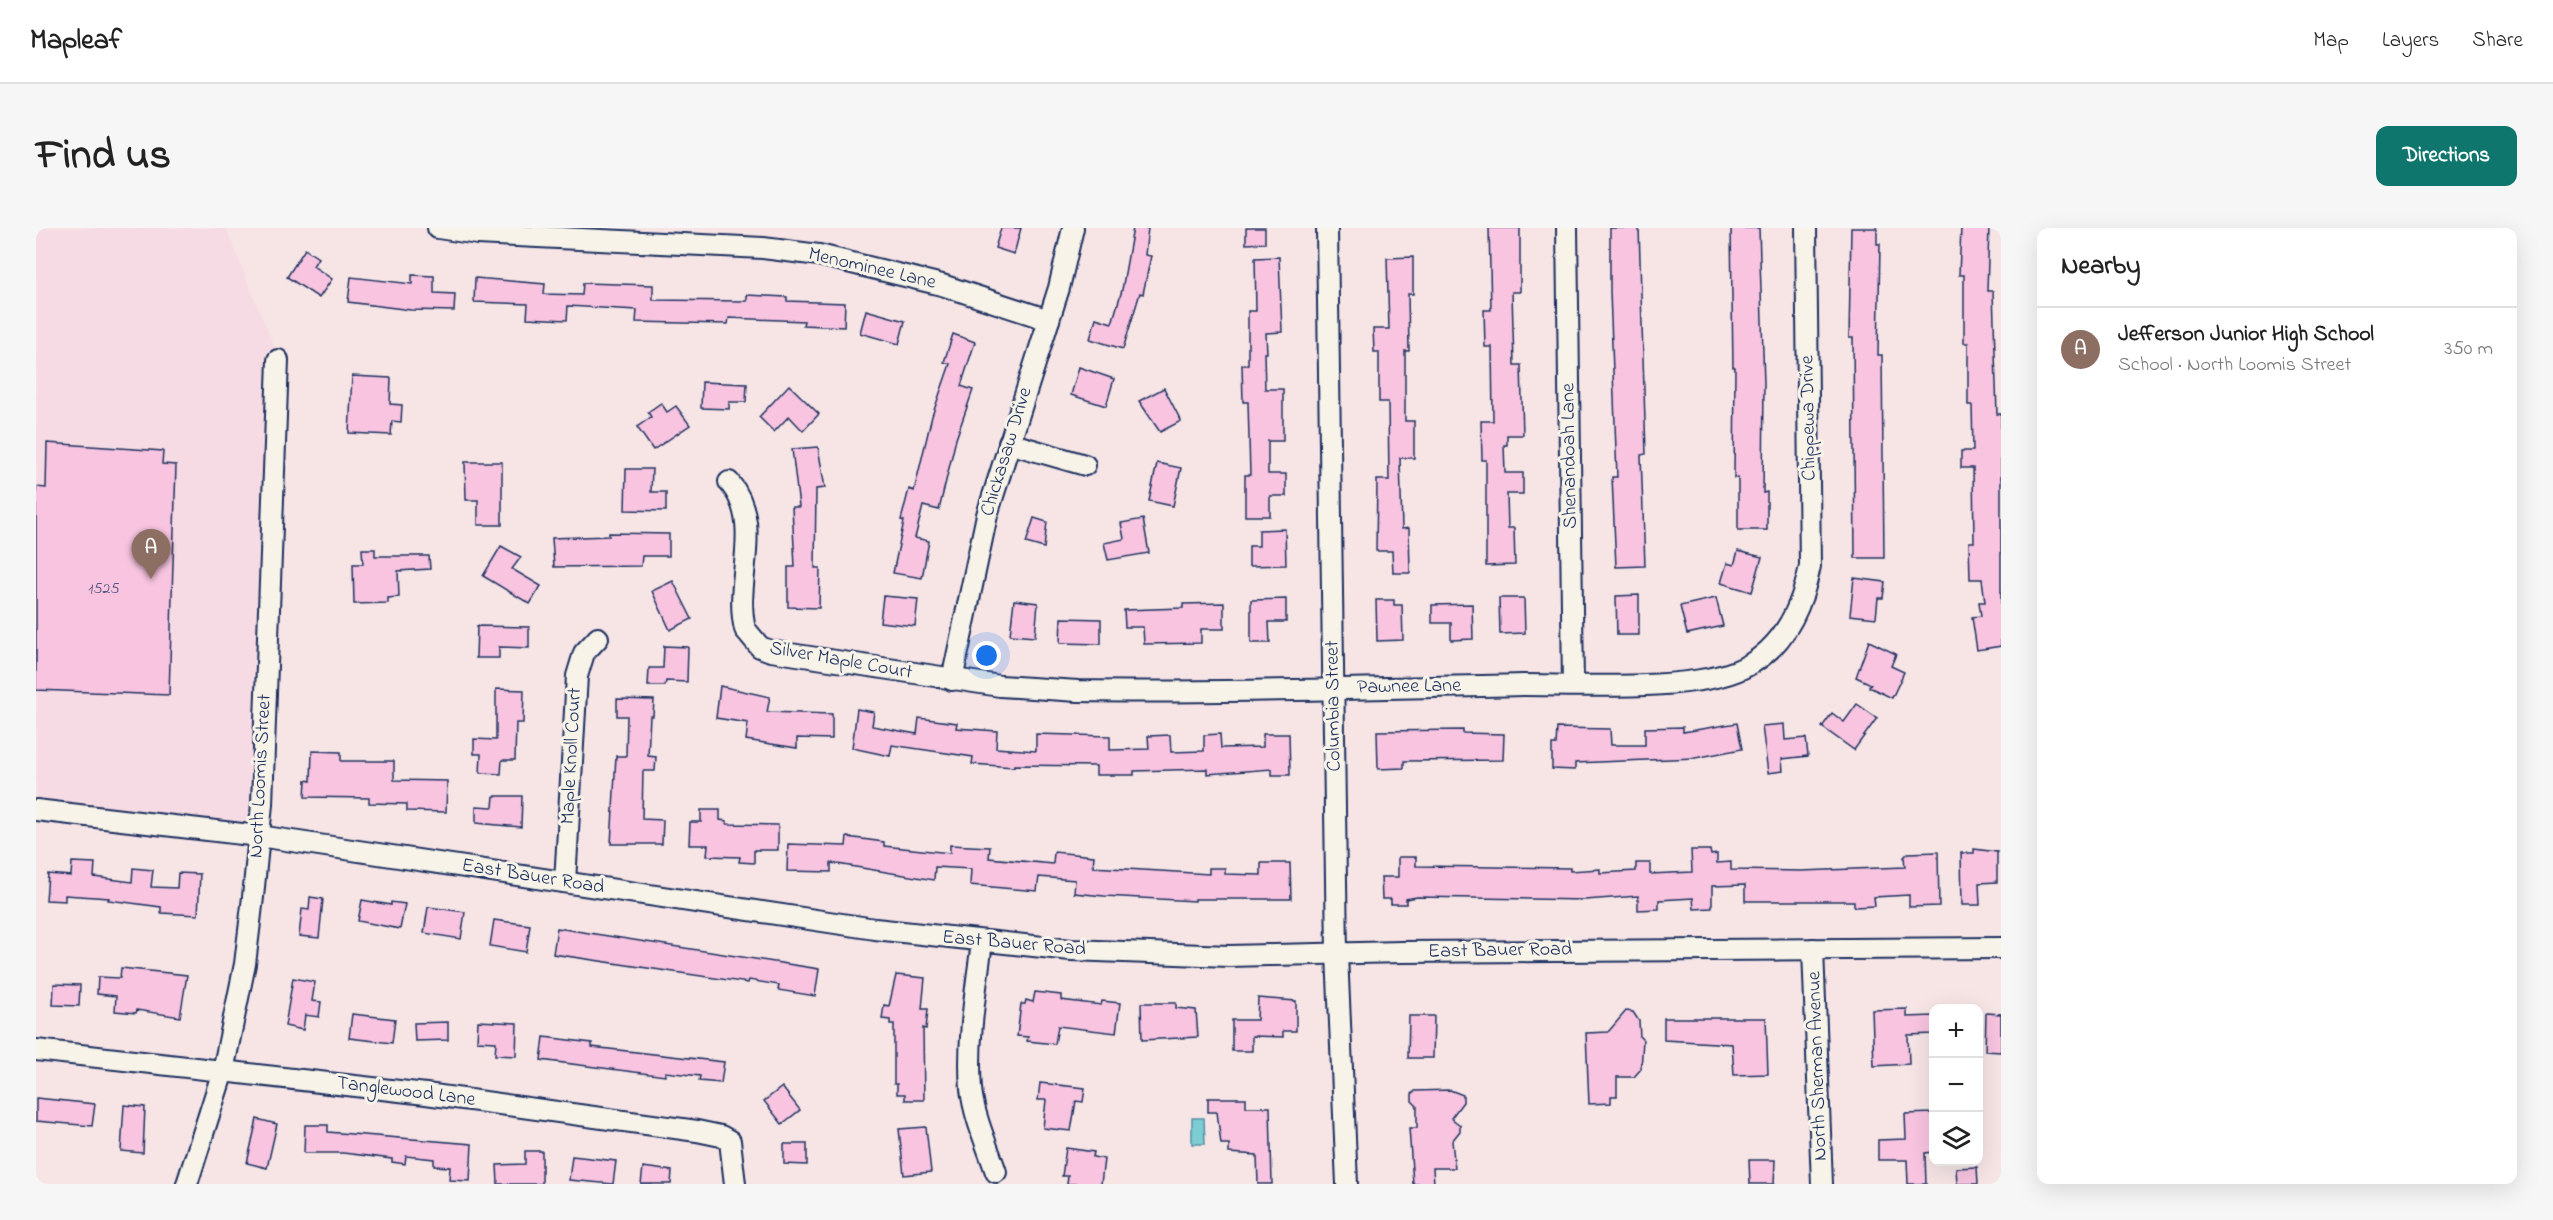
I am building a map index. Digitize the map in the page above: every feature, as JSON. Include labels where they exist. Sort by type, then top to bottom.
[{"type":"street","name":"Menominee Lane","points":[[438,228],[478,234],[763,248],[819,255],[942,285],[1049,320]]},
{"type":"street","name":"Chickasaw Drive","points":[[952,680],[974,570],[1008,443],[1049,320],[1073,228]]},
{"type":"street","name":"Columbia Street","points":[[1327,228],[1336,954],[1347,1184]]},
{"type":"street","name":"Shenandoah Lane","points":[[1567,228],[1573,685]]},
{"type":"street","name":"Chippewa Drive","points":[[1800,606],[1810,566],[1806,228]]},
{"type":"street","name":"North Loomis Street","points":[[187,1184],[224,1071],[245,964],[259,836],[278,360]]},
{"type":"street","points":[[1008,443],[1085,465]]},
{"type":"street","name":"Silver Maple Court","points":[[729,482],[741,499],[747,520],[743,620],[749,636],[760,647],[952,680]]},
{"type":"street","name":"Pawnee Lane","points":[[952,680],[1000,686],[1078,691],[1680,682],[1728,674],[1751,663],[1772,645],[1792,622],[1800,606]]},
{"type":"street","name":"Maple Knoll Court","points":[[566,882],[577,676],[584,652],[598,638]]},
{"type":"street","name":"East Bauer Road","points":[[36,810],[259,836],[875,929],[982,942],[1161,956],[2001,948]]},
{"type":"street","points":[[982,942],[973,1034],[971,1088],[975,1109],[996,1172]]},
{"type":"street","name":"North Sherman Avenue","points":[[1813,949],[1822,1184]]},
{"type":"street","name":"Tanglewood Lane","points":[[36,1050],[426,1094],[697,1131],[722,1136],[730,1141],[735,1184]]},
{"type":"shaded area","points":[[36,228],[226,228],[276,351],[255,835],[36,806]]},
{"type":"water","points":[[1192,1118],[1204,1118],[1205,1144],[1192,1144]]},
{"type":"building","points":[[1001,228],[1021,228],[1014,254],[995,248]]},
{"type":"building","points":[[1133,228],[1148,228],[1145,255],[1151,256],[1143,294],[1140,293],[1123,349],[1090,339],[1096,318],[1112,323],[1122,290]]},
{"type":"building","points":[[1246,228],[1265,228],[1265,243],[1246,244]]},
{"type":"building","points":[[1489,228],[1520,228],[1520,292],[1512,292],[1514,365],[1521,365],[1523,435],[1507,435],[1507,445],[1504,445],[1505,473],[1523,473],[1523,494],[1507,494],[1508,528],[1514,528],[1515,565],[1486,566],[1486,460],[1482,460],[1481,421],[1493,421],[1492,347],[1485,347],[1484,310],[1491,310]]},
{"type":"building","points":[[1610,228],[1639,228],[1646,454],[1641,455],[1645,566],[1616,567],[1612,477],[1617,477]]},
{"type":"building","points":[[1731,228],[1759,228],[1764,383],[1763,493],[1767,492],[1767,530],[1738,530],[1738,478],[1734,478],[1735,367],[1733,367]]},
{"type":"building","points":[[1851,228],[1877,228],[1877,244],[1880,244],[1878,355],[1882,355],[1884,558],[1855,558],[1853,338],[1849,338]]},
{"type":"building","points":[[1961,228],[1989,228],[1987,291],[1993,291],[1997,414],[2001,414],[2001,646],[1977,650],[1972,617],[1981,616],[1979,602],[1985,602],[1982,579],[1970,579],[1969,542],[1974,542],[1973,468],[1961,468],[1961,451],[1973,451],[1972,405],[1968,405],[1968,343],[1964,343],[1964,275],[1959,275]]},
{"type":"building","points":[[305,249],[318,258],[313,266],[332,279],[319,298],[287,277]]},
{"type":"building","points":[[1279,257],[1282,332],[1266,333],[1265,389],[1283,389],[1283,441],[1268,441],[1268,474],[1286,474],[1286,496],[1270,496],[1270,516],[1245,516],[1245,475],[1250,475],[1248,402],[1243,402],[1242,365],[1248,365],[1248,311],[1256,311],[1255,258]]},
{"type":"building","points":[[1413,257],[1413,294],[1408,294],[1409,351],[1405,351],[1405,421],[1414,421],[1414,458],[1400,458],[1402,529],[1409,528],[1410,573],[1393,573],[1392,551],[1376,551],[1377,480],[1389,480],[1388,402],[1379,402],[1379,352],[1374,352],[1373,329],[1389,329],[1387,258]]},
{"type":"building","points":[[412,275],[434,276],[434,293],[455,294],[454,311],[411,310],[348,302],[351,277],[412,284]]},
{"type":"building","points":[[475,278],[545,284],[544,294],[582,295],[583,283],[653,285],[653,300],[747,301],[747,295],[787,297],[787,301],[845,303],[844,327],[803,325],[804,321],[729,318],[728,324],[636,322],[637,310],[568,306],[567,320],[527,318],[528,304],[474,302]]},
{"type":"building","points":[[866,310],[905,321],[899,344],[860,333]]},
{"type":"building","points":[[953,334],[975,342],[961,386],[973,390],[956,439],[939,510],[923,506],[915,538],[929,541],[922,578],[893,573],[904,521],[901,520],[909,489],[914,491],[932,416],[950,364],[944,362]]},
{"type":"building","points":[[1079,367],[1114,379],[1106,406],[1071,395]]},
{"type":"building","points":[[352,376],[391,378],[390,404],[402,405],[401,422],[392,421],[391,435],[349,433]]},
{"type":"building","points":[[702,382],[747,384],[746,402],[729,402],[729,409],[701,408]]},
{"type":"building","points":[[789,385],[819,414],[803,431],[789,416],[774,432],[759,417]]},
{"type":"building","points":[[1164,388],[1181,421],[1160,432],[1139,401]]},
{"type":"building","points":[[661,403],[667,412],[676,406],[690,425],[653,450],[637,427],[651,417],[648,412]]},
{"type":"building","points":[[47,443],[163,451],[162,464],[176,465],[169,695],[36,690],[36,487],[46,488]]},
{"type":"building","points":[[818,447],[825,488],[816,489],[815,568],[820,568],[819,608],[788,607],[788,567],[795,567],[792,507],[799,507],[792,449]]},
{"type":"building","points":[[465,462],[502,462],[502,525],[478,525],[478,500],[466,500]]},
{"type":"building","points":[[1157,463],[1181,468],[1173,506],[1149,501]]},
{"type":"building","points":[[626,469],[652,469],[651,492],[666,492],[666,511],[625,510]]},
{"type":"building","points":[[1034,518],[1047,522],[1044,548],[1026,543]]},
{"type":"building","points":[[1143,519],[1149,553],[1108,560],[1104,543],[1124,539],[1121,523]]},
{"type":"building","points":[[1285,529],[1286,565],[1249,566],[1249,546],[1259,546],[1259,530]]},
{"type":"building","points":[[609,533],[669,534],[669,556],[642,556],[641,566],[554,567],[552,538],[609,536]]},
{"type":"building","points":[[501,546],[521,557],[512,569],[541,586],[530,604],[483,576]]},
{"type":"building","points":[[362,549],[375,549],[375,556],[429,556],[430,569],[398,571],[399,597],[388,598],[388,603],[354,604],[353,564],[363,564]]},
{"type":"building","points":[[1738,551],[1762,557],[1752,592],[1721,583],[1727,563],[1734,565]]},
{"type":"building","points":[[1854,578],[1885,582],[1883,598],[1878,598],[1876,618],[1850,615]]},
{"type":"building","points":[[673,581],[692,619],[670,630],[652,591]]},
{"type":"building","points":[[1639,595],[1639,635],[1617,635],[1616,596]]},
{"type":"building","points":[[883,596],[918,599],[915,626],[880,622]]},
{"type":"building","points":[[1499,598],[1524,598],[1525,633],[1500,634]]},
{"type":"building","points":[[1716,598],[1723,626],[1687,634],[1680,606]]},
{"type":"building","points":[[1286,599],[1286,622],[1269,622],[1270,643],[1251,643],[1251,600]]},
{"type":"building","points":[[1014,600],[1038,603],[1035,637],[1010,635]]},
{"type":"building","points":[[1376,600],[1394,600],[1394,605],[1402,605],[1403,640],[1377,641]]},
{"type":"building","points":[[1224,603],[1224,629],[1201,629],[1201,643],[1144,644],[1143,627],[1125,627],[1124,610],[1183,608],[1183,604]]},
{"type":"building","points":[[1472,604],[1473,639],[1451,640],[1451,623],[1432,623],[1432,605]]},
{"type":"building","points":[[1061,618],[1101,619],[1101,644],[1060,643]]},
{"type":"building","points":[[477,626],[529,627],[529,648],[499,647],[499,658],[476,658]]},
{"type":"building","points":[[1869,641],[1896,654],[1891,666],[1904,672],[1892,698],[1869,687],[1871,684],[1856,677]]},
{"type":"building","points":[[664,646],[688,647],[687,682],[666,681],[665,686],[648,686],[649,668],[663,668]]},
{"type":"building","points":[[720,686],[770,697],[767,712],[832,714],[832,739],[797,738],[797,748],[746,740],[748,723],[716,718]]},
{"type":"building","points":[[496,689],[524,690],[523,723],[516,723],[515,760],[502,760],[501,774],[480,773],[481,754],[474,754],[474,739],[496,740]]},
{"type":"building","points":[[617,699],[654,700],[653,716],[650,716],[648,756],[656,757],[655,771],[643,771],[642,819],[663,820],[662,844],[611,844],[616,756],[626,756],[627,716],[617,716]]},
{"type":"building","points":[[1857,704],[1877,718],[1854,750],[1822,727],[1832,713],[1844,722]]},
{"type":"building","points":[[857,709],[874,712],[872,726],[917,734],[919,718],[957,723],[956,728],[997,731],[996,748],[1036,751],[1036,734],[1110,736],[1110,750],[1149,749],[1148,736],[1170,735],[1171,752],[1204,751],[1204,735],[1220,734],[1221,748],[1263,747],[1263,734],[1289,734],[1290,775],[1272,775],[1272,769],[1207,774],[1207,769],[1134,771],[1134,775],[1096,775],[1096,766],[1014,765],[1014,767],[972,764],[973,757],[892,745],[890,756],[852,748]]},
{"type":"building","points":[[1737,723],[1742,749],[1695,758],[1575,763],[1575,770],[1552,769],[1552,745],[1556,745],[1557,728],[1610,729],[1611,745],[1645,745],[1645,728],[1683,727],[1683,732]]},
{"type":"building","points":[[1784,724],[1785,740],[1806,738],[1808,756],[1782,759],[1783,771],[1768,773],[1762,726]]},
{"type":"building","points":[[1463,730],[1463,733],[1504,734],[1503,760],[1404,761],[1404,768],[1378,769],[1377,731]]},
{"type":"building","points":[[312,751],[341,752],[341,761],[394,761],[394,780],[447,781],[446,812],[407,811],[407,804],[369,803],[369,798],[305,797],[306,780],[311,781]]},
{"type":"building","points":[[494,796],[522,796],[521,827],[476,823],[476,806],[493,807]]},
{"type":"building","points":[[701,810],[720,810],[720,820],[727,821],[727,824],[778,825],[778,850],[754,850],[754,863],[739,862],[740,857],[707,856],[708,845],[689,845],[690,822],[701,822]]},
{"type":"building","points":[[847,837],[884,842],[884,846],[950,853],[950,845],[990,847],[989,858],[1053,864],[1054,852],[1094,856],[1093,867],[1209,874],[1209,868],[1225,868],[1225,874],[1261,875],[1261,863],[1290,863],[1291,899],[1195,899],[1195,901],[1104,896],[1074,893],[1075,880],[1039,877],[1037,891],[970,885],[971,869],[935,867],[934,880],[831,863],[831,872],[787,871],[788,844],[846,846]]},
{"type":"building","points":[[1974,849],[1997,852],[1997,882],[1979,883],[1980,905],[1962,905],[1961,853],[1974,853]]},
{"type":"building","points":[[1691,850],[1710,850],[1711,855],[1717,854],[1717,863],[1731,862],[1731,870],[1801,871],[1905,867],[1904,857],[1908,853],[1938,852],[1939,906],[1909,907],[1909,895],[1874,897],[1875,906],[1854,907],[1854,901],[1745,901],[1745,885],[1712,886],[1712,908],[1694,909],[1693,898],[1659,900],[1659,909],[1638,910],[1638,896],[1585,900],[1417,897],[1406,899],[1406,904],[1391,904],[1391,899],[1382,899],[1381,877],[1398,877],[1398,857],[1416,857],[1416,866],[1570,868],[1570,871],[1600,869],[1600,873],[1636,871],[1636,863],[1650,863],[1650,874],[1692,872]]},
{"type":"building","points":[[72,862],[95,863],[94,877],[132,882],[133,868],[153,870],[151,887],[177,888],[178,873],[200,874],[198,915],[161,913],[161,907],[108,900],[109,898],[65,895],[65,901],[46,900],[48,874],[71,876]]},
{"type":"building","points":[[310,897],[323,899],[319,938],[299,936],[302,909],[309,910]]},
{"type":"building","points":[[362,900],[391,905],[391,902],[405,904],[400,929],[358,921]]},
{"type":"building","points":[[428,907],[465,912],[461,939],[424,933]]},
{"type":"building","points":[[494,920],[530,925],[526,952],[490,946]]},
{"type":"building","points":[[557,928],[819,969],[815,996],[778,990],[779,985],[749,980],[748,983],[553,954]]},
{"type":"building","points":[[121,968],[187,975],[180,1017],[137,1010],[136,1013],[115,1011],[116,996],[97,994],[98,977],[120,978]]},
{"type":"building","points":[[896,975],[925,978],[922,1009],[928,1009],[926,1029],[923,1028],[924,1100],[905,1100],[905,1094],[897,1094],[897,1084],[894,1084],[894,1024],[890,1024],[890,1020],[882,1019],[884,1005],[889,1006]]},
{"type":"building","points":[[293,978],[315,982],[312,1001],[321,1002],[319,1017],[305,1015],[303,1030],[285,1026]]},
{"type":"building","points":[[54,984],[80,985],[79,1006],[53,1005]]},
{"type":"building","points":[[1035,992],[1061,995],[1061,1000],[1101,1005],[1102,1001],[1120,1003],[1116,1033],[1058,1026],[1055,1044],[1027,1041],[1028,1037],[1017,1036],[1021,1004],[1025,1004],[1026,1000],[1033,1002]]},
{"type":"building","points":[[1258,998],[1296,1001],[1296,1031],[1283,1031],[1283,1037],[1252,1036],[1252,1051],[1232,1051],[1232,1020],[1257,1020]]},
{"type":"building","points":[[1141,1003],[1176,1003],[1176,1008],[1196,1010],[1198,1037],[1142,1040]]},
{"type":"building","points":[[1907,1009],[1907,1017],[1929,1016],[1929,1034],[1908,1035],[1909,1064],[1874,1066],[1872,1010]]},
{"type":"building","points":[[1626,1011],[1633,1012],[1639,1021],[1640,1037],[1643,1040],[1641,1069],[1634,1077],[1617,1077],[1617,1096],[1611,1096],[1611,1103],[1589,1104],[1586,1033],[1608,1032]]},
{"type":"building","points":[[1986,1013],[2001,1014],[2001,1052],[1985,1051]]},
{"type":"building","points":[[352,1014],[395,1019],[392,1043],[349,1038]]},
{"type":"building","points":[[1409,1016],[1434,1016],[1433,1058],[1408,1058]]},
{"type":"building","points":[[1664,1018],[1766,1018],[1768,1074],[1734,1075],[1732,1044],[1664,1040]]},
{"type":"building","points":[[478,1021],[517,1023],[516,1056],[495,1055],[496,1042],[477,1041]]},
{"type":"building","points":[[448,1022],[448,1040],[415,1041],[414,1023]]},
{"type":"building","points":[[544,1037],[592,1043],[592,1047],[724,1062],[721,1083],[699,1081],[700,1076],[665,1072],[665,1076],[541,1060]]},
{"type":"building","points":[[1040,1083],[1085,1088],[1083,1102],[1076,1101],[1071,1131],[1043,1128],[1046,1100],[1038,1100]]},
{"type":"building","points":[[782,1087],[800,1110],[782,1124],[764,1101]]},
{"type":"building","points":[[1450,1090],[1463,1095],[1463,1102],[1451,1118],[1460,1125],[1460,1131],[1452,1141],[1455,1168],[1433,1168],[1434,1184],[1413,1184],[1409,1128],[1417,1128],[1417,1106],[1412,1101],[1412,1094],[1415,1091]]},
{"type":"building","points":[[36,1098],[95,1104],[92,1126],[36,1121]]},
{"type":"building","points":[[1208,1098],[1246,1098],[1246,1107],[1270,1107],[1272,1184],[1258,1184],[1257,1155],[1229,1153],[1229,1144],[1221,1144],[1217,1112],[1208,1112]]},
{"type":"building","points":[[124,1105],[145,1107],[143,1153],[121,1151]]},
{"type":"building","points":[[1929,1113],[1929,1153],[1925,1153],[1926,1184],[1908,1184],[1907,1160],[1878,1160],[1878,1140],[1906,1139],[1905,1114]]},
{"type":"building","points":[[257,1119],[277,1124],[267,1168],[247,1163]]},
{"type":"building","points":[[305,1125],[328,1125],[328,1132],[472,1144],[470,1181],[449,1180],[450,1167],[434,1166],[434,1159],[406,1156],[405,1164],[392,1162],[392,1159],[343,1153],[304,1153]]},
{"type":"building","points":[[926,1127],[931,1172],[904,1175],[899,1129]]},
{"type":"building","points":[[784,1144],[807,1144],[807,1165],[784,1164]]},
{"type":"building","points":[[1066,1148],[1094,1152],[1093,1157],[1104,1159],[1101,1184],[1067,1184],[1068,1176],[1062,1176]]},
{"type":"building","points":[[525,1151],[542,1151],[542,1184],[498,1184],[497,1165],[525,1164]]},
{"type":"building","points":[[572,1156],[616,1161],[613,1184],[569,1180]]},
{"type":"building","points":[[1749,1160],[1775,1160],[1774,1184],[1750,1184]]},
{"type":"building","points":[[643,1167],[672,1171],[671,1184],[641,1184]]},
{"type":"building","points":[[1977,1167],[1978,1184],[1957,1184],[1956,1168]]},
{"type":"place","name":"Jefferson Junior High School","points":[[151,579]]}]
